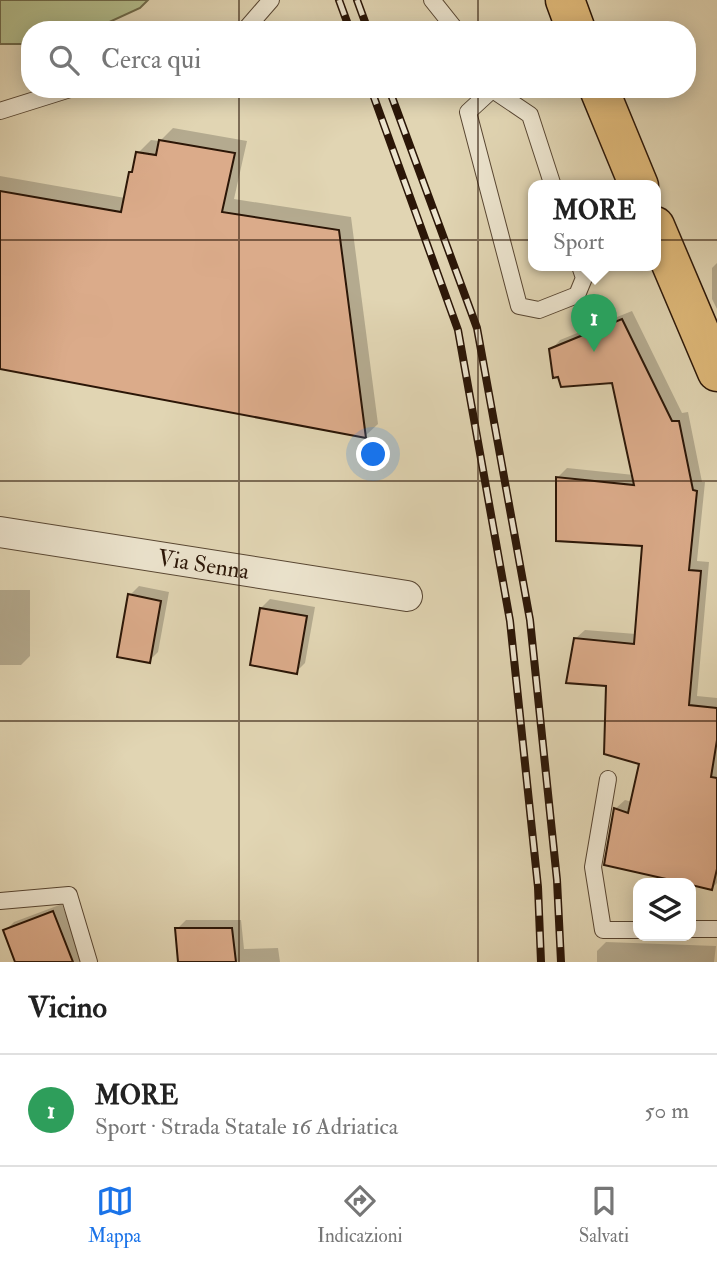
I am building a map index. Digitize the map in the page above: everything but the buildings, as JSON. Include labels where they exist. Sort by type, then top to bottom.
[{"type":"main road","points":[[603,98],[637,180]]},
{"type":"main road","points":[[661,240],[717,372]]},
{"type":"street","name":"Via Senna","points":[[0,531],[407,596]]},
{"type":"lane","points":[[253,21],[271,0]]},
{"type":"lane","points":[[432,0],[449,21]]},
{"type":"lane","points":[[0,111],[41,98]]},
{"type":"lane","points":[[484,98],[468,112],[519,306],[539,310],[577,295],[584,278],[582,271]]},
{"type":"lane","points":[[505,98],[530,115],[551,180]]},
{"type":"lane","points":[[608,779],[593,867],[603,930],[633,930]]},
{"type":"lane","points":[[0,901],[69,895],[89,962]]},
{"type":"lane","points":[[696,929],[717,929]]},
{"type":"green space","points":[[0,0],[148,0],[140,8],[112,21],[21,21],[21,44],[0,44]]},
{"type":"railway","points":[[339,0],[347,21]]},
{"type":"railway","points":[[357,0],[365,21]]},
{"type":"railway","points":[[374,98],[458,330],[510,621],[538,887],[541,962]]},
{"type":"railway","points":[[392,98],[477,328],[530,620],[557,880],[561,962]]},
{"type":"place","name":"MORE","points":[[594,352]]}]
